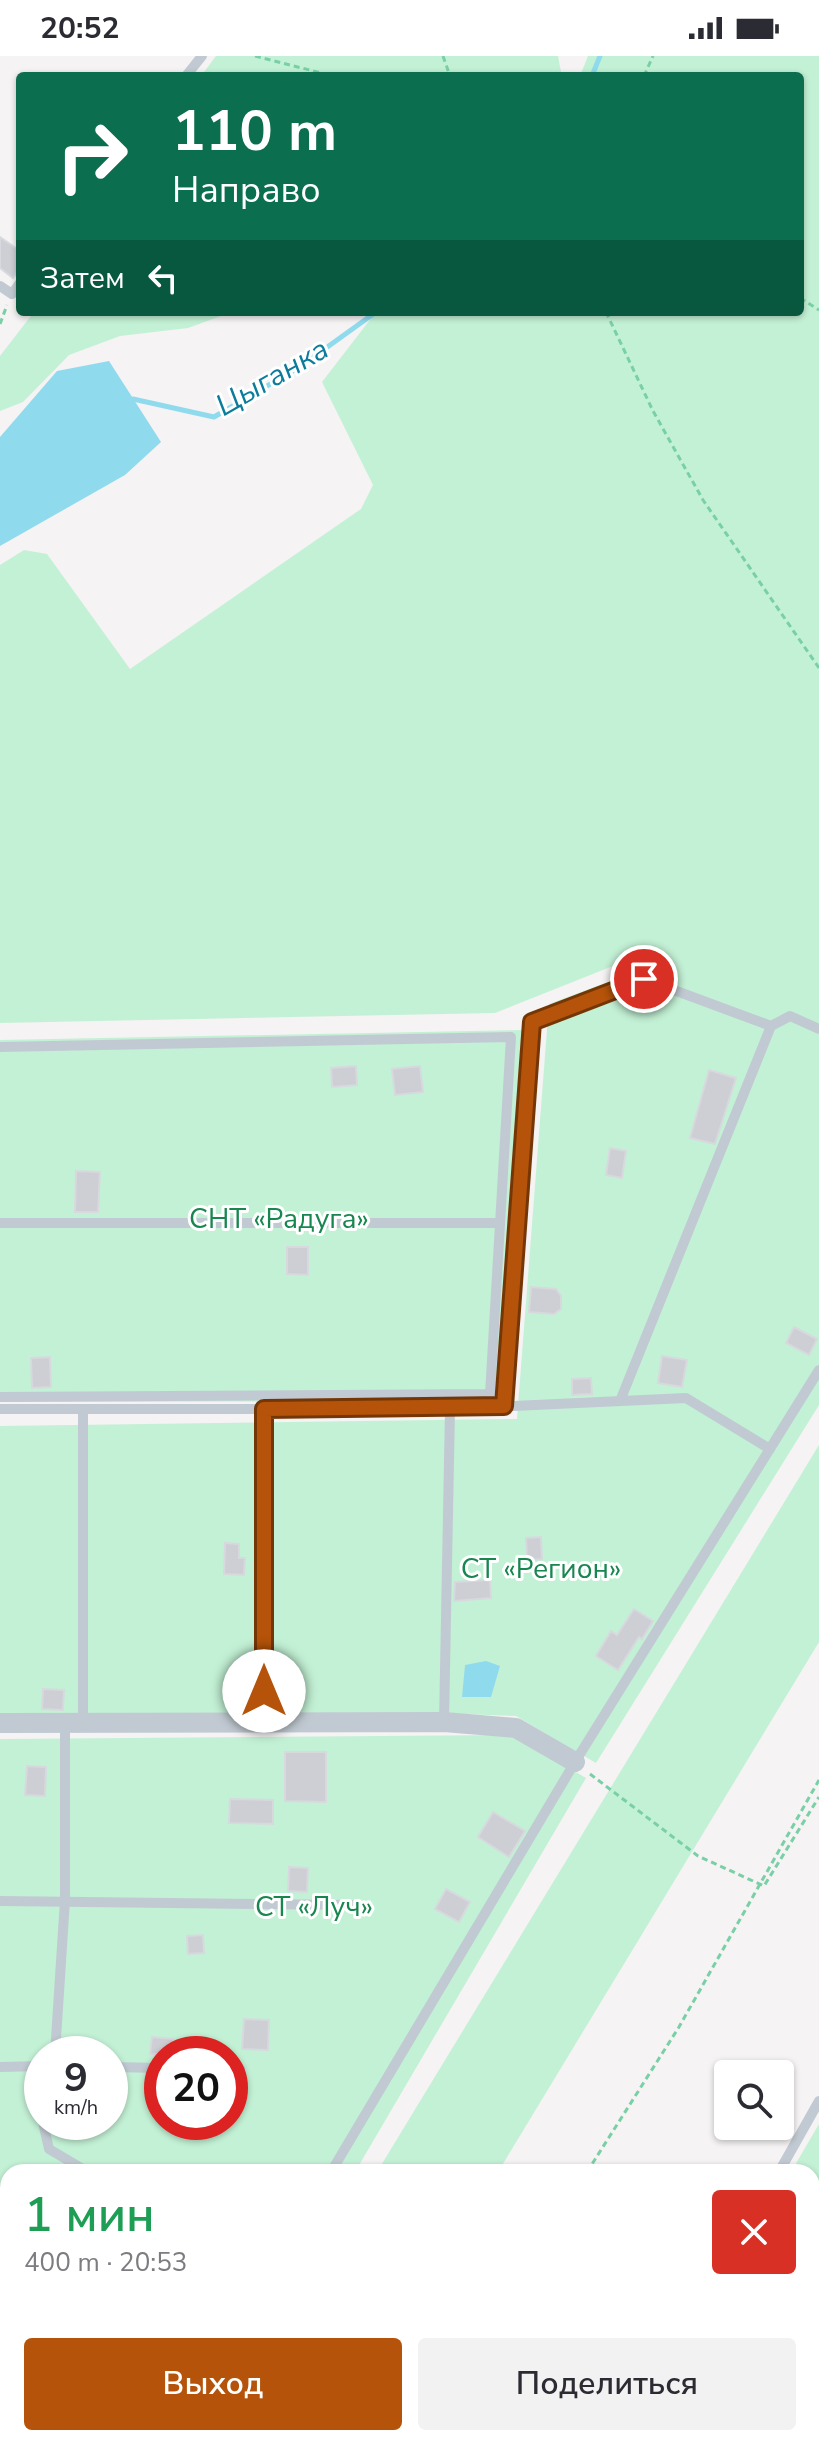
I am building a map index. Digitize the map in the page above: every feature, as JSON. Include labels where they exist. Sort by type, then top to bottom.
[{"type":"street","points":[[0,1723],[444,1722],[516,1728],[575,1762]]},
{"type":"lane","points":[[189,72],[202,56]]},
{"type":"lane","points":[[0,286],[12,294],[16,288]]},
{"type":"lane","points":[[504,1406],[532,1022],[644,979],[771,1026]]},
{"type":"lane","points":[[620,1401],[771,1026],[790,1016],[819,1029]]},
{"type":"lane","points":[[0,1047],[511,1037],[490,1394],[0,1397]]},
{"type":"lane","points":[[0,1223],[500,1223]]},
{"type":"lane","points":[[336,2164],[575,1762],[819,1370]]},
{"type":"lane","points":[[0,1409],[450,1409],[686,1398],[770,1449]]},
{"type":"lane","points":[[56,2036],[74,1723],[83,1409]]},
{"type":"lane","points":[[264,1409],[264,1722]]},
{"type":"lane","points":[[444,1722],[450,1409]]},
{"type":"lane","points":[[0,1901],[352,1905]]},
{"type":"lane","points":[[0,2067],[24,2066]]},
{"type":"lane","points":[[784,2164],[819,2101]]},
{"type":"lane","points":[[47,2140],[49,2149],[74,2164]]},
{"type":"path","points":[[255,56],[317,72]]},
{"type":"path","points":[[0,324],[12,294]]},
{"type":"path","points":[[608,316],[653,411],[703,500],[819,668]]},
{"type":"path","points":[[575,1762],[698,1856],[764,1886],[819,1797]]},
{"type":"path","points":[[592,2164],[679,2027],[819,1780]]},
{"type":"green space","points":[[216,56],[558,56],[561,72],[204,72]]},
{"type":"green space","name":"СТ «Регион»","points":[[588,56],[819,56],[819,1405],[596,1763],[516,1716],[433,1713],[0,1713],[0,1426],[517,1419],[549,1004],[645,968],[633,958],[495,1013],[0,1023],[0,565],[24,550],[47,554],[130,669],[361,509],[373,485],[322,382],[373,316],[804,316],[804,72],[582,72]]},
{"type":"green space","points":[[31,316],[221,316],[188,328],[120,336],[69,355],[23,402],[0,411],[0,356]]},
{"type":"green space","name":"СНТ «Радуга»","points":[[522,1030],[499,1401],[0,1402],[0,1040]]},
{"type":"green space","points":[[819,1445],[819,1642],[503,2164],[382,2164]]},
{"type":"green space","name":"СТ «Луч»","points":[[513,1735],[586,1778],[360,2164],[0,2164],[0,1739]]},
{"type":"green space","points":[[819,2124],[819,2164],[796,2164]]},
{"type":"water","points":[[109,361],[161,442],[125,475],[0,546],[0,437],[57,371]]},
{"type":"water","points":[[486,1661],[500,1666],[491,1697],[462,1697],[465,1665]]},
{"type":"building","points":[[0,237],[16,248],[16,274],[13,278],[0,268]]},
{"type":"building","points":[[356,1066],[357,1085],[332,1087],[331,1068]]},
{"type":"building","points":[[420,1066],[423,1092],[395,1095],[392,1069]]},
{"type":"building","points":[[709,1070],[736,1078],[715,1144],[690,1138]]},
{"type":"building","points":[[610,1148],[626,1151],[622,1178],[606,1175]]},
{"type":"building","points":[[76,1171],[100,1172],[98,1212],[75,1212]]},
{"type":"building","points":[[287,1247],[308,1247],[308,1275],[287,1274]]},
{"type":"building","points":[[531,1287],[556,1289],[561,1296],[561,1309],[554,1314],[529,1312]]},
{"type":"building","points":[[794,1327],[817,1339],[809,1355],[786,1343]]},
{"type":"building","points":[[662,1356],[687,1360],[682,1387],[658,1383]]},
{"type":"building","points":[[50,1357],[51,1387],[32,1388],[31,1358]]},
{"type":"building","points":[[591,1378],[592,1394],[572,1395],[572,1379]]},
{"type":"building","points":[[541,1537],[542,1559],[527,1560],[526,1538]]},
{"type":"building","points":[[225,1543],[239,1544],[239,1558],[245,1558],[244,1575],[224,1574]]},
{"type":"building","points":[[490,1580],[491,1598],[454,1601],[455,1582]]},
{"type":"building","points":[[634,1609],[653,1621],[618,1670],[596,1656],[611,1631],[617,1635]]},
{"type":"building","points":[[276,1686],[297,1686],[297,1707],[276,1707]]},
{"type":"building","points":[[43,1689],[64,1690],[63,1710],[42,1709]]},
{"type":"building","points":[[285,1752],[326,1752],[326,1802],[285,1801]]},
{"type":"building","points":[[27,1766],[46,1767],[45,1796],[25,1795]]},
{"type":"building","points":[[230,1799],[273,1800],[273,1824],[229,1823]]},
{"type":"building","points":[[493,1812],[525,1831],[509,1857],[478,1837]]},
{"type":"building","points":[[289,1867],[308,1868],[307,1892],[288,1891]]},
{"type":"building","points":[[446,1889],[470,1902],[459,1922],[435,1909]]},
{"type":"building","points":[[203,1935],[204,1953],[188,1954],[187,1936]]},
{"type":"building","points":[[244,2019],[269,2020],[268,2050],[248,2049],[248,2036],[243,2036]]},
{"type":"waterway","name":"Цыганка","points":[[594,72],[600,56]]},
{"type":"waterway","name":"Цыганка","points":[[128,403],[133,399],[214,417],[301,366],[370,316]]},
{"type":"route","points":[[264,1691],[264,1409],[504,1406],[532,1022],[644,979]]}]
